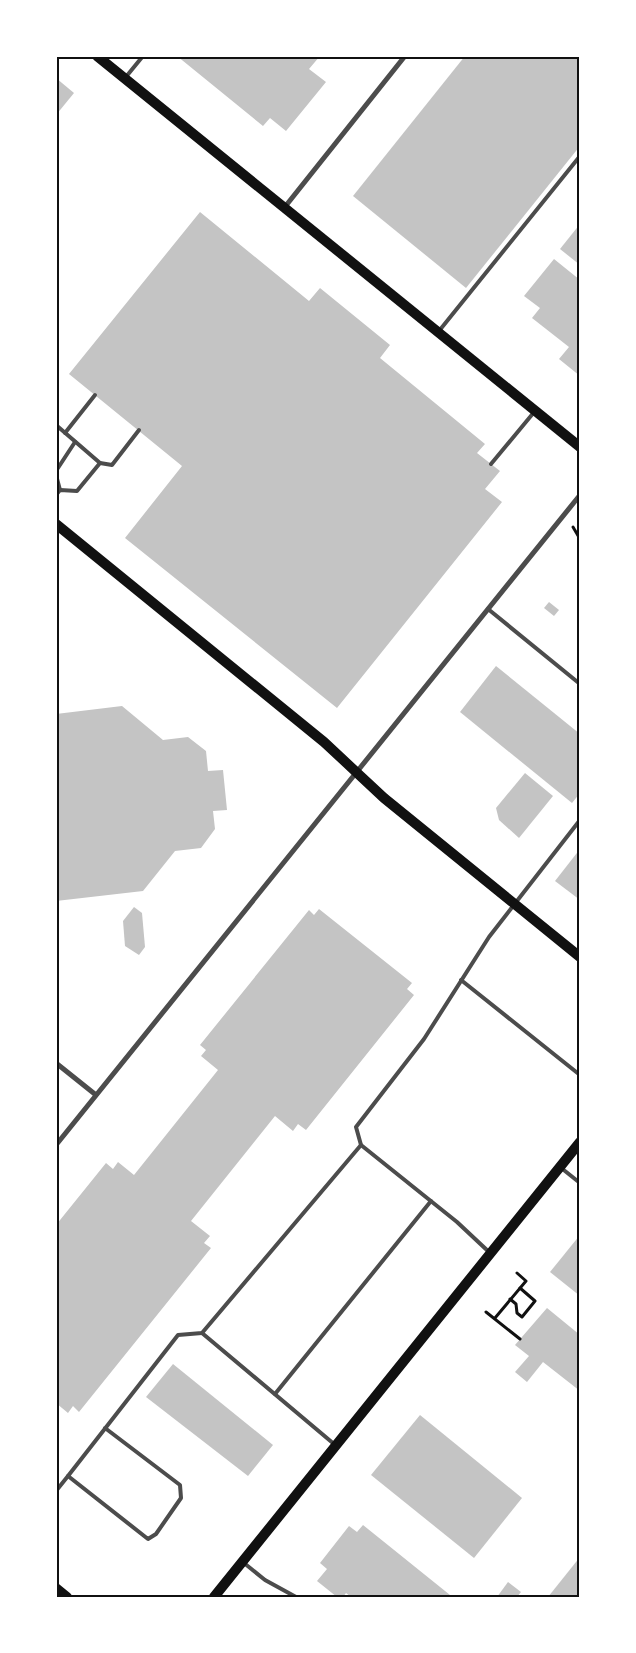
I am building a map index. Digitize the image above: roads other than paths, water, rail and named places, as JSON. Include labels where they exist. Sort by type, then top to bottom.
[{"type":"main road","points":[[97,56],[580,447]]},
{"type":"main road","points":[[56,524],[324,742],[384,798],[580,957]]},
{"type":"main road","points":[[214,1597],[580,1142]]},
{"type":"main road","points":[[56,1588],[67,1597]]},
{"type":"street","points":[[284,208],[405,56]]},
{"type":"street","points":[[56,1145],[580,495]]},
{"type":"street","points":[[56,1063],[96,1095]]},
{"type":"lane","points":[[125,79],[143,56]]},
{"type":"lane","points":[[438,332],[580,156]]},
{"type":"lane","points":[[65,433],[95,396]]},
{"type":"lane","points":[[491,464],[535,411]]},
{"type":"lane","points":[[56,425],[100,463],[112,465],[139,430]]},
{"type":"lane","points":[[56,471],[75,442]]},
{"type":"lane","points":[[60,490],[77,491],[100,463]]},
{"type":"lane","points":[[56,475],[60,490]]},
{"type":"lane","points":[[56,495],[60,490]]},
{"type":"lane","points":[[488,608],[580,684]]},
{"type":"lane","points":[[491,1253],[431,1201],[361,1145],[356,1127],[424,1039],[490,937],[580,820]]},
{"type":"lane","points":[[461,980],[580,1075]]},
{"type":"lane","points":[[202,1333],[361,1145]]},
{"type":"lane","points":[[560,1167],[580,1183]]},
{"type":"lane","points":[[275,1394],[431,1201]]},
{"type":"lane","points":[[56,1491],[178,1335],[202,1333],[336,1446]]},
{"type":"lane","points":[[68,1476],[148,1539],[156,1534],[181,1498],[180,1485],[105,1428]]},
{"type":"lane","points":[[243,1561],[265,1580],[296,1597]]}]
